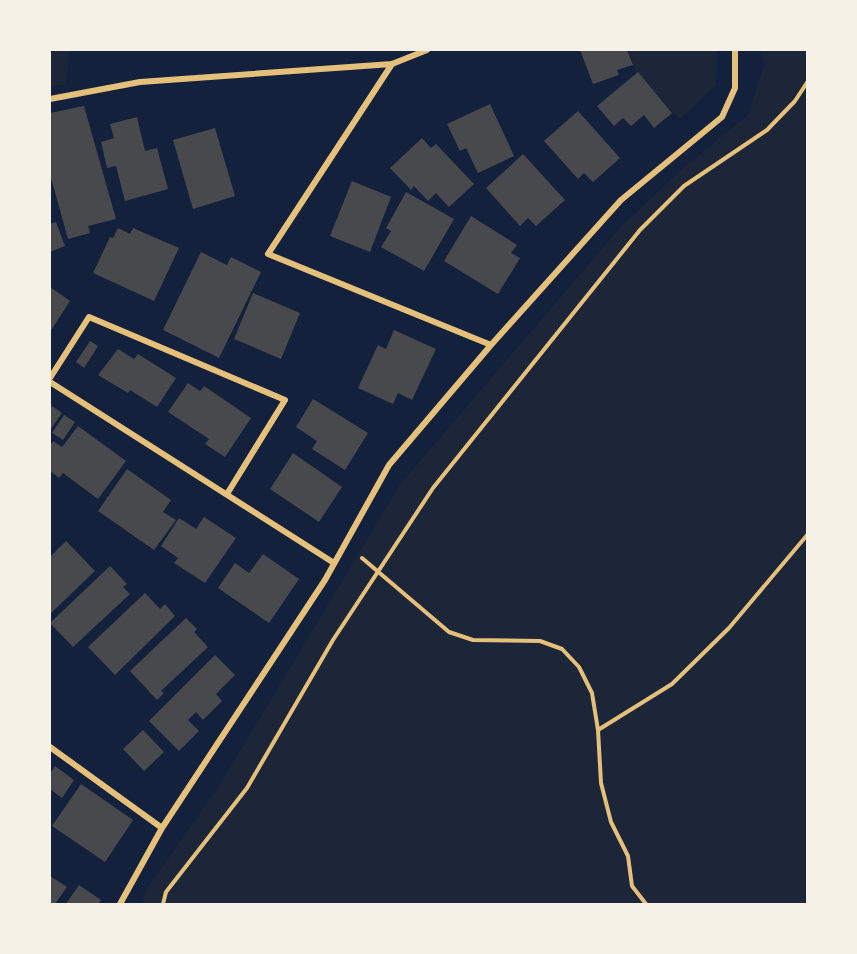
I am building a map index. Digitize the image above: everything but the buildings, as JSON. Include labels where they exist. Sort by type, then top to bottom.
[{"type":"street","points":[[50,99],[140,82],[392,64],[427,50]]},
{"type":"street","points":[[120,904],[162,828],[334,563],[389,465],[491,345],[621,200],[722,117],[735,88],[735,50]]},
{"type":"street","points":[[392,64],[268,254],[491,345]]},
{"type":"street","points":[[227,494],[285,400],[89,318],[50,380],[334,563]]},
{"type":"street","points":[[50,747],[162,828]]},
{"type":"path","points":[[163,904],[166,892],[247,788],[333,640],[380,572],[433,488],[640,230],[684,186],[767,130],[795,101],[807,81]]},
{"type":"path","points":[[598,730],[672,684],[729,628],[807,534]]},
{"type":"path","points":[[345,544],[449,633],[473,640],[540,641],[562,649],[579,667],[592,693],[598,730],[601,783],[611,822],[628,856],[632,886],[646,904]]},
{"type":"shaded area","points":[[50,50],[69,50],[66,85],[50,86]]},
{"type":"shaded area","points":[[628,50],[717,50],[716,85],[680,119],[636,73]]},
{"type":"shaded area","points":[[761,50],[807,50],[807,904],[142,904],[146,890],[217,789],[399,486],[621,227],[681,170],[748,115],[764,65]]}]
